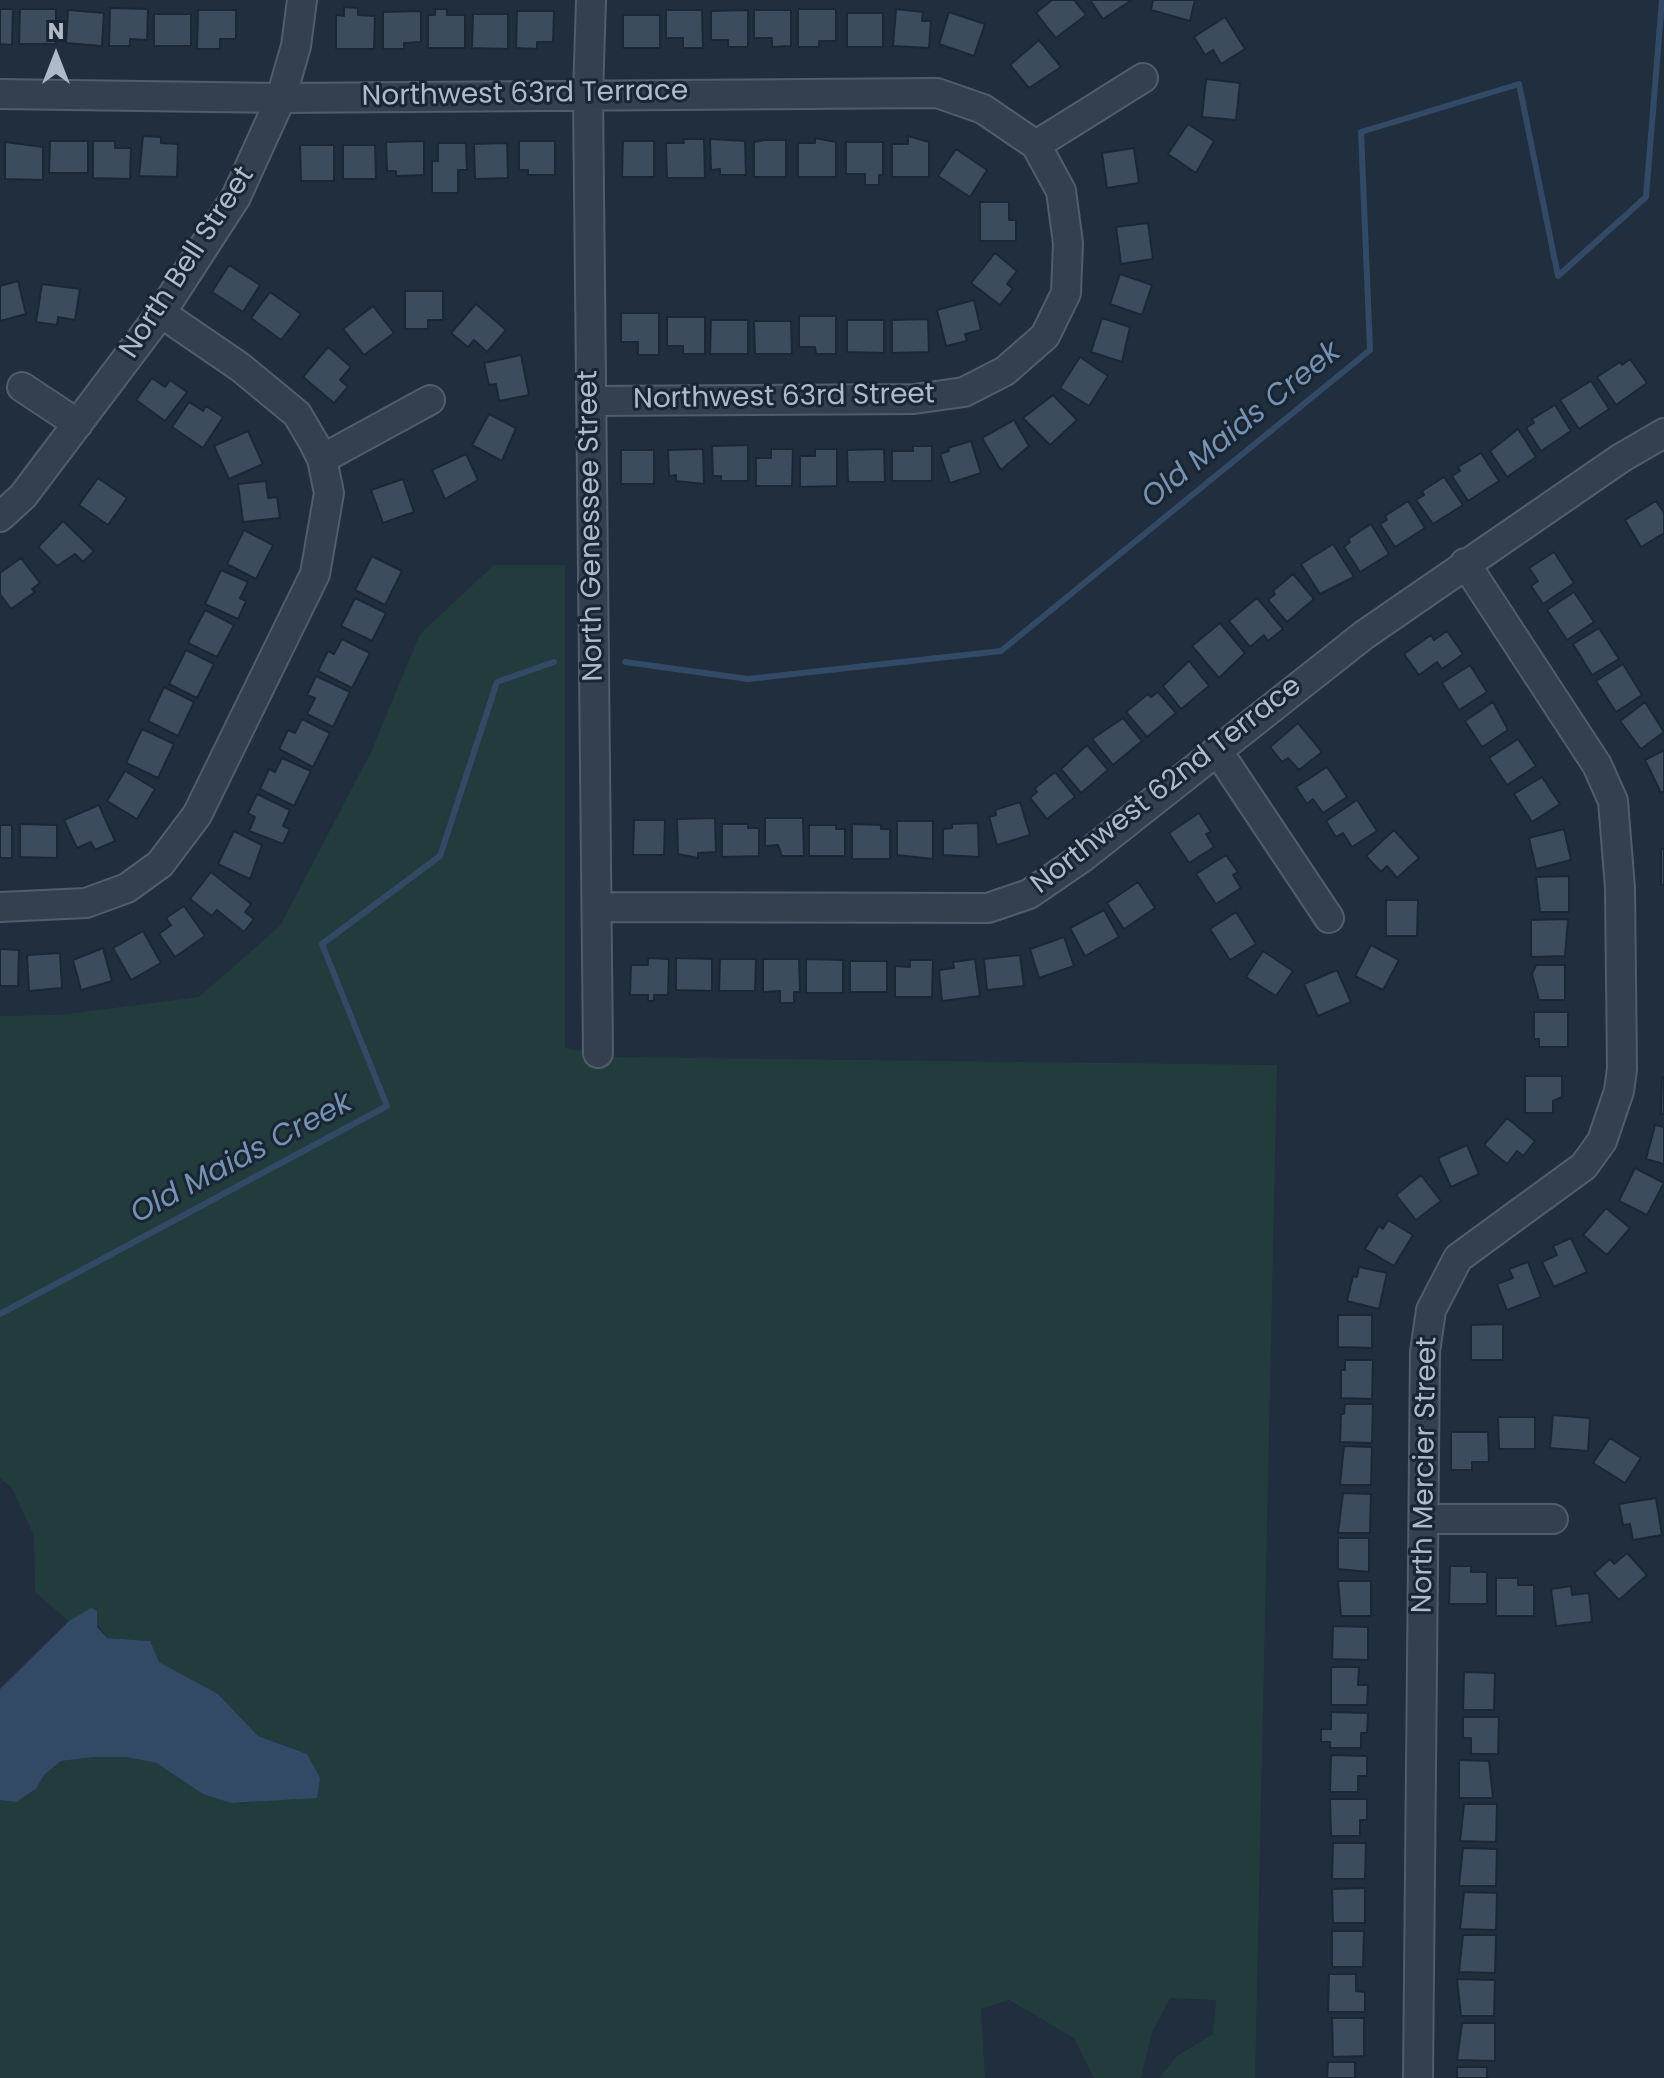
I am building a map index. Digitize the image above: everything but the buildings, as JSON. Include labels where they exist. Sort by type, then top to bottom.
[{"type":"street","name":"North Bell Street","points":[[0,517],[23,496],[161,313],[236,197],[281,98],[296,46],[302,0]]},
{"type":"street","name":"North Genessee Street","points":[[591,0],[588,95],[598,1053]]},
{"type":"street","points":[[1036,145],[1143,78]]},
{"type":"street","name":"Northwest 63rd Terrace","points":[[0,94],[281,98],[937,93],[983,109],[1036,145]]},
{"type":"street","name":"Northwest 63rd Street","points":[[591,401],[914,399],[964,392],[1005,371],[1045,336],[1066,293],[1068,243],[1061,191],[1036,145]]},
{"type":"street","points":[[12,908],[86,903],[127,888],[160,864],[197,815],[315,574],[329,493],[322,459],[297,414],[240,367],[161,313]]},
{"type":"street","points":[[22,387],[78,424]]},
{"type":"street","points":[[322,459],[430,400]]},
{"type":"street","name":"Northwest 62nd Terrace","points":[[597,907],[988,908],[1029,894],[1054,878],[1314,672],[1465,563],[1621,458],[1664,433]]},
{"type":"street","name":"North Mercier Street","points":[[1418,2078],[1425,1352],[1431,1310],[1458,1258],[1584,1166],[1602,1141],[1619,1091],[1622,1069],[1620,874],[1613,801],[1597,765],[1465,563]]},
{"type":"street","points":[[1217,750],[1329,918]]},
{"type":"street","points":[[1424,1519],[1553,1519]]},
{"type":"green space","points":[[494,565],[565,565],[565,1048],[611,1057],[1277,1065],[1255,2078],[1159,2078],[1177,2056],[1213,2034],[1216,2000],[1170,1998],[1152,2032],[1141,2078],[1094,2078],[1074,2038],[1009,2000],[981,2009],[985,2078],[0,2078],[0,1800],[16,1802],[36,1789],[44,1775],[61,1761],[125,1757],[157,1763],[242,1804],[270,1799],[295,1800],[307,1754],[258,1736],[218,1694],[159,1662],[149,1641],[107,1638],[96,1622],[97,1611],[91,1609],[69,1621],[35,1592],[34,1536],[12,1488],[0,1478],[0,1016],[59,1015],[199,997],[280,926],[371,752],[420,634]]},
{"type":"water","points":[[91,1608],[97,1611],[97,1627],[107,1638],[150,1641],[159,1662],[218,1694],[258,1736],[307,1754],[320,1778],[317,1798],[231,1803],[203,1794],[157,1763],[125,1757],[95,1757],[61,1761],[44,1775],[36,1789],[16,1802],[0,1800],[0,1689],[69,1621]]},
{"type":"waterway","name":"Old Maids Creek","points":[[625,662],[748,679],[1001,651],[1370,350],[1361,132],[1519,84],[1558,276],[1646,197],[1662,0]]},
{"type":"waterway","name":"Old Maids Creek","points":[[0,1314],[387,1106],[322,944],[440,856],[497,682],[554,662]]}]
